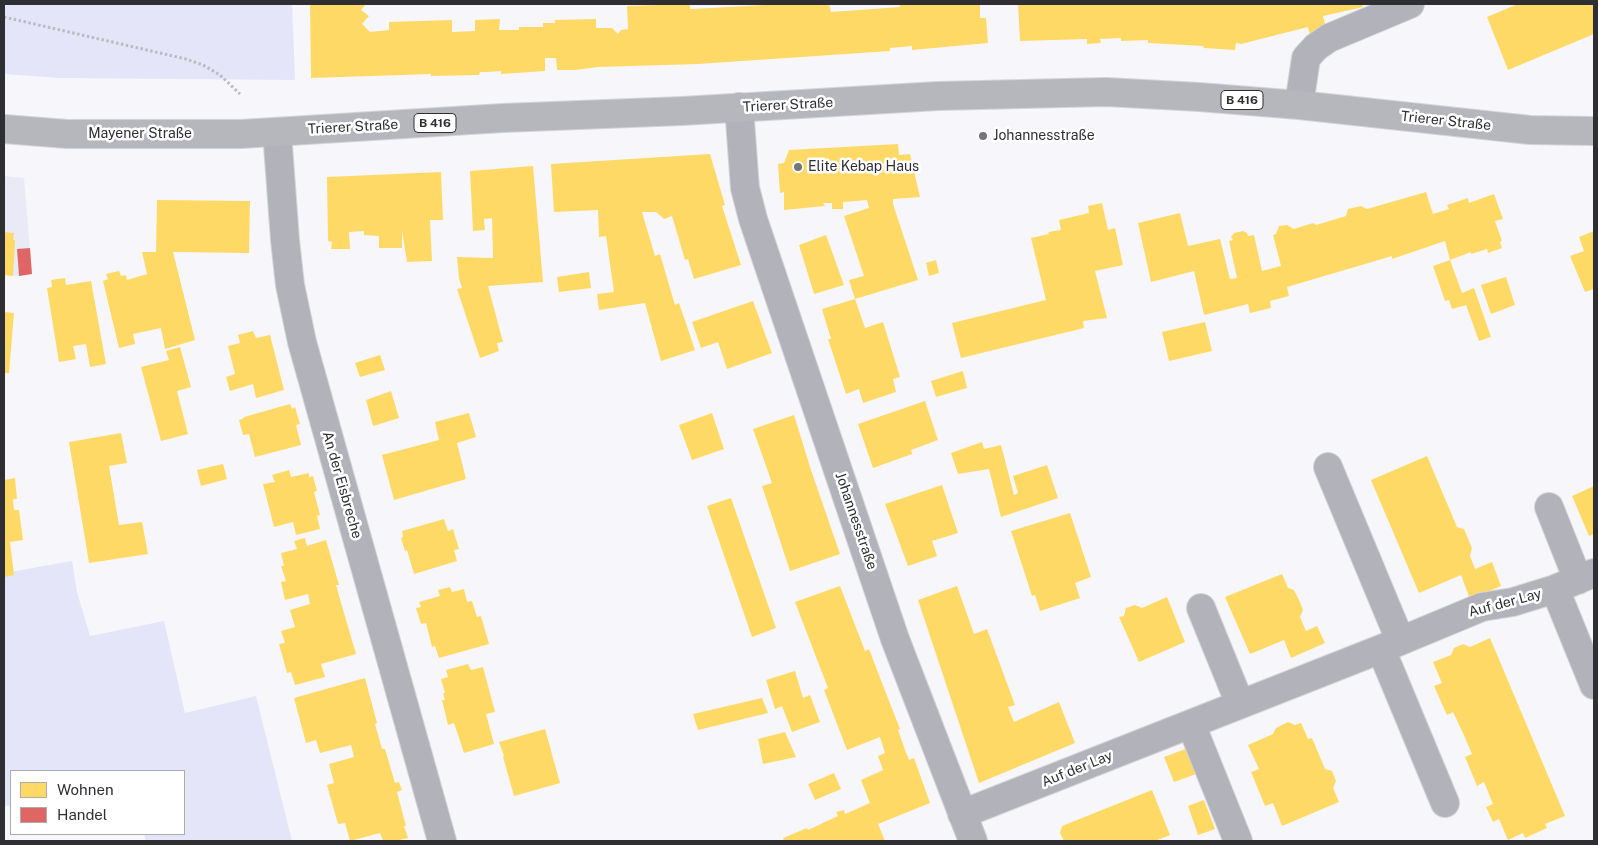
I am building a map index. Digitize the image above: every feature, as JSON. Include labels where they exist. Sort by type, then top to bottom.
[{"type":"main road","name":"Trierer Straße","points":[[277,132],[503,118],[938,96],[1106,92],[1299,105],[1530,130],[1594,132]]},
{"type":"main road","name":"Mayener Straße","points":[[4,130],[66,134],[182,135],[277,132]]},
{"type":"street","points":[[1299,105],[1306,58],[1316,47],[1329,38],[1410,4]]},
{"type":"street","name":"Johannesstraße","points":[[740,107],[744,175],[753,219],[895,639],[973,841]]},
{"type":"street","name":"An der Eisbreche","points":[[277,132],[284,240],[290,285],[302,342],[440,837]]},
{"type":"street","points":[[1328,467],[1445,803]]},
{"type":"street","name":"Auf der Lay","points":[[1549,507],[1576,581],[1594,685]]},
{"type":"street","name":"Auf der Lay","points":[[962,814],[1482,607],[1513,602],[1576,581]]},
{"type":"street","points":[[1201,608],[1240,704]]},
{"type":"street","points":[[1191,724],[1238,841]]},
{"type":"path","points":[[4,17],[186,59],[203,65],[220,76],[240,94]]},
{"type":"shaded area","points":[[4,4],[292,4],[295,80],[61,78],[4,74]]},
{"type":"shaded area","points":[[4,176],[24,178],[32,274],[19,276],[4,275]]},
{"type":"shaded area","points":[[72,561],[77,592],[90,636],[164,621],[185,713],[256,696],[292,841],[146,841],[144,835],[185,835],[185,770],[10,770],[10,805],[4,807],[4,573]]},
{"type":"building: Wohnen","points":[[310,4],[366,4],[361,10],[369,16],[362,24],[370,32],[389,30],[389,22],[452,20],[452,32],[475,31],[475,20],[500,19],[499,30],[519,30],[519,27],[543,27],[543,23],[555,23],[555,20],[596,19],[596,28],[612,28],[618,34],[621,30],[628,29],[627,6],[690,4],[690,9],[782,4],[829,4],[831,12],[900,7],[899,4],[980,4],[980,18],[986,18],[988,43],[912,50],[912,46],[890,48],[890,51],[698,64],[598,67],[575,70],[557,70],[556,58],[545,58],[545,71],[501,74],[501,71],[480,72],[479,75],[431,76],[431,74],[311,78]]},
{"type":"building: Wohnen","points":[[1018,4],[1362,4],[1363,7],[1323,16],[1327,31],[1310,36],[1308,27],[1241,44],[1236,43],[1235,50],[1148,43],[1148,40],[1121,41],[1121,38],[1100,39],[1101,43],[1087,44],[1087,39],[1020,41]]},
{"type":"building: Wohnen","points":[[1518,4],[1594,4],[1594,34],[1508,70],[1487,17]]},
{"type":"building: Wohnen","points":[[898,144],[899,155],[910,154],[920,197],[893,199],[918,280],[855,299],[849,280],[864,276],[844,216],[869,208],[867,200],[843,202],[843,209],[832,209],[832,203],[823,203],[825,206],[784,210],[784,192],[780,193],[778,164],[784,163],[789,150]]},
{"type":"building: Wohnen","points":[[710,154],[725,205],[722,206],[741,265],[694,279],[688,259],[685,260],[672,216],[664,219],[656,212],[642,212],[655,256],[660,254],[675,305],[679,303],[695,350],[661,361],[645,303],[599,310],[597,294],[614,292],[606,236],[599,237],[598,210],[554,212],[551,164]]},
{"type":"building: Wohnen","points":[[533,166],[543,282],[488,286],[503,342],[497,343],[499,351],[480,358],[457,289],[462,288],[457,257],[493,258],[492,218],[484,219],[485,230],[473,231],[470,171]]},
{"type":"building: Wohnen","points":[[441,172],[443,220],[430,220],[432,261],[407,262],[402,230],[402,248],[379,248],[379,236],[364,235],[364,231],[349,232],[350,249],[331,249],[332,242],[328,241],[327,177]]},
{"type":"building: Wohnen","points":[[1426,192],[1433,214],[1449,209],[1447,205],[1468,198],[1469,203],[1494,194],[1503,219],[1495,221],[1502,241],[1500,242],[1502,248],[1488,253],[1487,249],[1471,254],[1471,252],[1450,260],[1445,241],[1392,259],[1392,256],[1287,287],[1289,296],[1270,301],[1271,308],[1250,313],[1248,304],[1204,315],[1194,271],[1151,282],[1138,223],[1180,213],[1188,246],[1220,239],[1230,279],[1237,278],[1229,241],[1233,240],[1231,237],[1234,233],[1243,231],[1248,236],[1254,235],[1262,271],[1281,266],[1273,235],[1276,234],[1279,226],[1287,225],[1294,229],[1313,223],[1316,225],[1346,216],[1348,209],[1361,206],[1367,209]]},
{"type":"building: Wohnen","points":[[157,200],[250,201],[249,253],[173,252],[195,340],[165,349],[161,328],[133,334],[135,344],[119,348],[103,281],[108,279],[106,274],[119,271],[121,276],[126,275],[127,280],[147,274],[142,252],[156,252]]},
{"type":"building: Wohnen","points":[[1102,203],[1108,230],[1115,228],[1123,265],[1095,271],[1107,318],[1083,321],[1084,328],[961,358],[952,323],[1046,300],[1031,238],[1061,230],[1059,220],[1089,213],[1088,206]]},
{"type":"building: Wohnen","points":[[1594,231],[1594,289],[1585,292],[1570,256],[1584,251],[1579,237]]},
{"type":"building: Wohnen","points":[[4,232],[14,233],[13,276],[4,275]]},
{"type":"building: Wohnen","points":[[826,235],[844,285],[814,294],[799,245]]},
{"type":"building: Wohnen","points":[[936,260],[939,273],[929,276],[926,263]]},
{"type":"building: Wohnen","points":[[1450,260],[1462,293],[1474,288],[1491,337],[1479,341],[1466,305],[1452,309],[1449,300],[1445,301],[1433,266]]},
{"type":"building: Wohnen","points":[[589,272],[591,288],[559,292],[557,277]]},
{"type":"building: Wohnen","points":[[1506,277],[1515,305],[1491,314],[1481,285]]},
{"type":"building: Wohnen","points":[[65,278],[66,285],[91,281],[106,364],[90,367],[86,344],[73,346],[76,359],[59,362],[47,288],[52,287],[51,280]]},
{"type":"building: Wohnen","points":[[855,299],[865,328],[883,322],[900,377],[893,379],[896,392],[863,403],[859,389],[846,394],[828,339],[831,339],[822,309]]},
{"type":"building: Wohnen","points":[[753,301],[772,353],[727,369],[718,342],[701,348],[692,322]]},
{"type":"building: Wohnen","points":[[4,312],[14,313],[9,373],[4,373]]},
{"type":"building: Wohnen","points":[[1205,322],[1212,351],[1169,361],[1162,332]]},
{"type":"building: Wohnen","points":[[253,331],[256,338],[270,335],[284,390],[256,398],[253,384],[230,391],[226,377],[235,374],[228,346],[240,343],[238,335]]},
{"type":"building: Wohnen","points":[[180,347],[191,387],[177,391],[188,434],[161,441],[141,367],[169,360],[166,351]]},
{"type":"building: Wohnen","points":[[380,355],[385,370],[360,377],[355,363]]},
{"type":"building: Wohnen","points":[[963,371],[967,388],[936,397],[931,381]]},
{"type":"building: Wohnen","points":[[391,391],[399,418],[373,426],[366,400]]},
{"type":"building: Wohnen","points":[[925,401],[938,440],[911,450],[912,454],[873,468],[858,424]]},
{"type":"building: Wohnen","points":[[290,404],[292,409],[295,407],[300,424],[296,425],[301,445],[255,457],[249,434],[243,435],[239,420]]},
{"type":"building: Wohnen","points":[[469,413],[476,437],[457,443],[466,479],[394,500],[382,455],[439,440],[435,422]]},
{"type":"building: Wohnen","points":[[712,413],[724,449],[692,460],[679,425]]},
{"type":"building: Wohnen","points":[[794,415],[840,554],[790,571],[762,486],[772,483],[753,429]]},
{"type":"building: Wohnen","points":[[121,433],[127,463],[109,466],[119,525],[142,522],[148,554],[89,563],[69,442]]},
{"type":"building: Wohnen","points":[[982,442],[984,449],[1001,445],[1014,495],[1018,493],[1013,476],[1047,465],[1058,498],[1001,517],[989,469],[958,474],[951,453]]},
{"type":"building: Wohnen","points":[[1427,456],[1457,527],[1464,529],[1472,548],[1470,556],[1475,569],[1492,562],[1501,586],[1470,599],[1461,575],[1419,593],[1371,480]]},
{"type":"building: Wohnen","points":[[223,464],[227,479],[201,486],[197,470]]},
{"type":"building: Wohnen","points":[[289,470],[291,477],[309,473],[309,477],[313,476],[317,491],[314,492],[320,515],[317,516],[320,529],[296,535],[293,522],[274,527],[263,484],[275,482],[272,475]]},
{"type":"building: Wohnen","points":[[15,478],[17,499],[13,499],[14,510],[19,510],[23,540],[10,542],[14,575],[4,577],[4,480]]},
{"type":"building: Wohnen","points":[[942,485],[958,533],[932,541],[937,556],[908,566],[885,504]]},
{"type":"building: Wohnen","points":[[1594,486],[1594,534],[1589,536],[1572,496]]},
{"type":"building: Wohnen","points":[[731,498],[776,628],[752,637],[707,506]]},
{"type":"building: Wohnen","points":[[1070,513],[1091,577],[1075,583],[1080,598],[1040,611],[1035,595],[1032,596],[1011,531]]},
{"type":"building: Wohnen","points":[[444,519],[448,531],[453,529],[459,549],[454,550],[457,561],[414,574],[407,550],[405,551],[401,538],[403,537],[402,531]]},
{"type":"building: Wohnen","points":[[305,538],[307,546],[326,540],[339,585],[336,585],[356,654],[321,664],[325,677],[295,685],[291,672],[287,673],[279,644],[285,643],[281,631],[295,627],[290,610],[310,604],[308,594],[285,600],[281,582],[286,581],[281,566],[284,566],[281,553],[297,549],[294,541]]},
{"type":"building: Wohnen","points":[[1282,574],[1288,588],[1294,590],[1299,600],[1303,610],[1300,617],[1306,631],[1317,626],[1325,643],[1291,658],[1284,640],[1250,654],[1225,597]]},
{"type":"building: Wohnen","points":[[840,586],[865,651],[869,649],[900,729],[898,730],[909,760],[914,758],[930,803],[878,824],[885,841],[784,841],[783,838],[807,828],[808,830],[838,816],[836,812],[844,810],[845,814],[870,803],[861,780],[883,770],[878,756],[885,753],[880,737],[847,750],[824,690],[828,688],[795,602]]},
{"type":"building: Wohnen","points":[[957,586],[974,634],[987,629],[1015,705],[1008,707],[1014,722],[1059,702],[1075,743],[979,783],[918,600]]},
{"type":"building: Wohnen","points":[[450,587],[452,592],[464,589],[467,602],[472,601],[477,617],[481,616],[489,644],[439,658],[435,646],[432,647],[426,623],[421,624],[416,608],[421,607],[419,602],[440,596],[438,590]]},
{"type":"building: Wohnen","points":[[1167,597],[1185,642],[1139,662],[1119,617],[1124,616],[1126,608],[1135,605],[1142,608]]},
{"type":"building: Wohnen","points":[[1490,638],[1565,816],[1545,824],[1547,828],[1525,838],[1523,833],[1508,840],[1499,819],[1493,822],[1486,807],[1493,804],[1484,782],[1477,786],[1465,757],[1472,754],[1463,733],[1453,712],[1447,715],[1434,686],[1442,683],[1433,662],[1451,655],[1454,648],[1463,644],[1470,647]]},
{"type":"building: Wohnen","points":[[468,664],[471,670],[483,667],[495,712],[486,714],[494,744],[464,753],[454,723],[448,725],[442,700],[445,700],[443,693],[445,693],[441,679],[448,677],[446,670]]},
{"type":"building: Wohnen","points":[[795,671],[803,698],[810,695],[820,722],[792,732],[782,706],[775,709],[766,680]]},
{"type":"building: Wohnen","points":[[365,678],[382,749],[385,749],[395,783],[399,782],[402,790],[397,792],[408,838],[395,841],[383,841],[380,833],[350,841],[345,823],[338,824],[327,785],[334,783],[329,764],[354,757],[351,745],[320,753],[316,740],[306,743],[294,698]]},
{"type":"building: Wohnen","points":[[762,698],[768,713],[698,730],[693,714]]},
{"type":"building: Wohnen","points":[[1288,722],[1295,725],[1301,723],[1308,739],[1312,738],[1325,769],[1332,771],[1336,781],[1333,788],[1339,802],[1282,826],[1273,803],[1265,806],[1251,772],[1259,769],[1248,745],[1273,734],[1276,728]]},
{"type":"building: Wohnen","points":[[545,729],[560,783],[514,796],[499,742]]},
{"type":"building: Wohnen","points":[[785,732],[796,757],[763,764],[758,739]]},
{"type":"building: Wohnen","points":[[1188,748],[1199,773],[1174,782],[1164,757]]},
{"type":"building: Wohnen","points":[[834,773],[841,789],[815,800],[808,784]]},
{"type":"building: Wohnen","points":[[1152,790],[1170,835],[1155,841],[1064,841],[1060,833],[1062,826]]},
{"type":"building: Wohnen","points":[[1204,800],[1215,829],[1198,835],[1188,806]]},
{"type":"building: Handel","points":[[30,248],[32,274],[19,276],[17,249]]},
{"type":"place","name":"Johannesstraße","points":[[983,136]]},
{"type":"place","name":"Elite Kebap Haus","points":[[798,167]]}]
